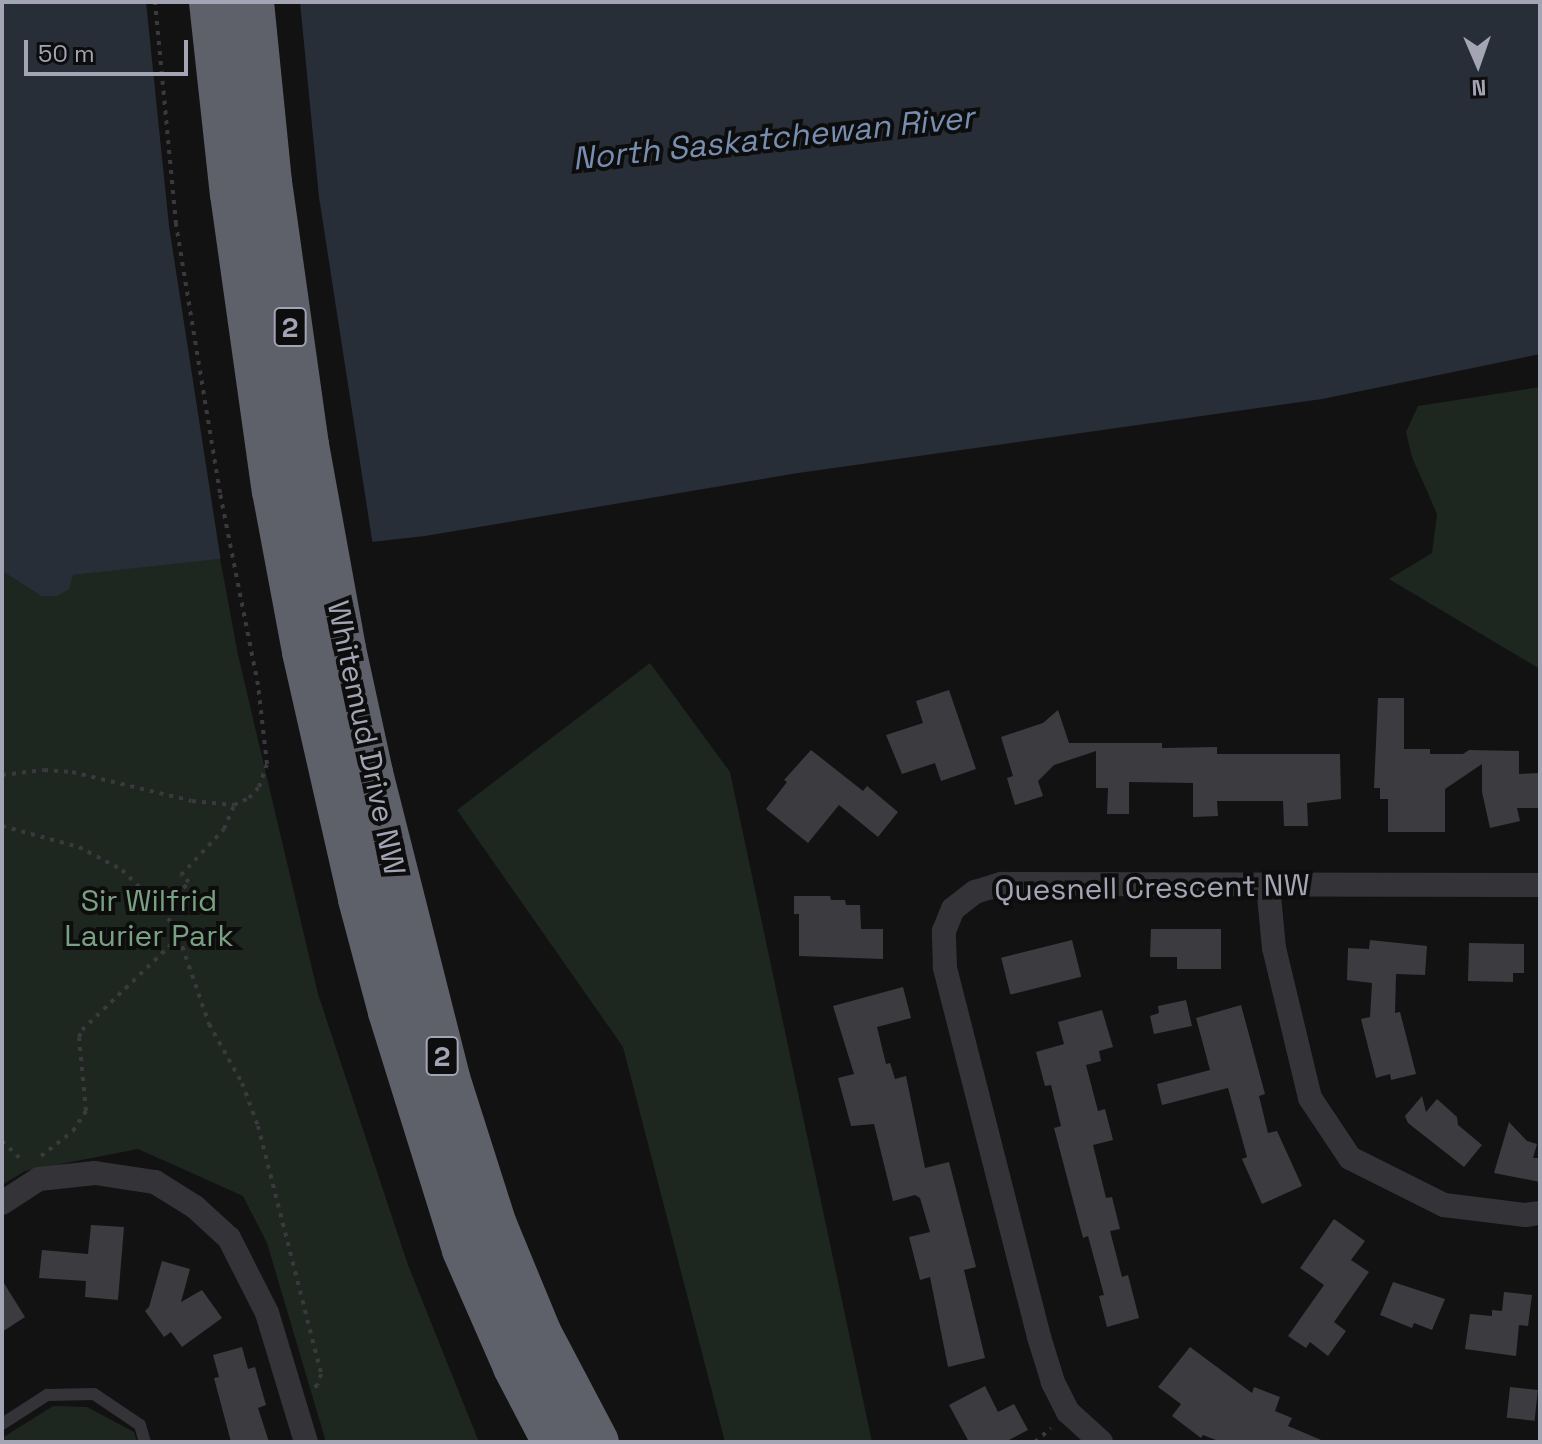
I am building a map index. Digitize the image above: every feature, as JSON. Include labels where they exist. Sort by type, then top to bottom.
[{"type":"highway","name":"Whitemud Drive NW","points":[[211,2],[232,194],[274,491],[495,1225],[539,1332],[597,1442]]},
{"type":"highway","name":"Whitemud Drive NW","points":[[252,2],[270,182],[307,445],[324,651],[360,899],[436,1164],[493,1319],[554,1442]]},
{"type":"street","name":"Quesnell Crescent NW","points":[[1101,1442],[1068,1412],[1053,1382],[1039,1337],[947,979],[943,944],[947,919],[963,899],[1002,884],[1540,885]]},
{"type":"street","points":[[1268,885],[1274,948],[1310,1098],[1350,1158],[1444,1205],[1525,1215],[1540,1213]]},
{"type":"street","points":[[2,1203],[34,1172],[95,1173],[155,1182],[195,1207],[229,1238],[267,1313],[306,1442]]},
{"type":"lane","points":[[2,1424],[47,1395],[94,1394],[140,1425],[145,1442]]},
{"type":"path","points":[[2,776],[15,772],[72,772],[192,801],[234,805],[249,798],[259,787],[267,764],[252,655],[220,493],[176,224],[155,2]]},
{"type":"path","points":[[163,910],[189,882],[181,875],[224,829],[234,805]]},
{"type":"path","points":[[2,826],[79,847],[122,870],[163,910],[179,937],[209,1024],[242,1083],[258,1126],[321,1374],[318,1385],[293,1396]]},
{"type":"path","points":[[2,1141],[34,1172],[73,1131],[86,1111],[79,1037],[82,1030],[179,937]]},
{"type":"green space","points":[[1540,387],[1540,669],[1389,579],[1432,553],[1437,514],[1412,457],[1406,432],[1418,406]]},
{"type":"green space","name":"Sir Wilfrid Laurier Park","points":[[220,558],[238,655],[318,994],[408,1265],[479,1442],[326,1442],[267,1243],[243,1196],[138,1149],[25,1171],[2,1185],[2,571],[41,596],[72,575]]},
{"type":"green space","points":[[650,663],[730,772],[872,1442],[725,1442],[623,1047],[457,810]]},
{"type":"green space","points":[[53,1406],[87,1407],[134,1432],[137,1442],[2,1442],[2,1438]]},
{"type":"water","name":"North Saskatchewan River","points":[[2,2],[1540,2],[1540,354],[1322,399],[798,473],[425,536],[73,575],[69,589],[57,596],[41,596],[2,571]]},
{"type":"pier","points":[[146,2],[300,2],[319,197],[373,546],[221,562],[169,226]]},
{"type":"building","points":[[949,690],[976,769],[941,781],[935,763],[902,774],[886,735],[923,723],[916,701]]},
{"type":"building","points":[[1378,698],[1404,698],[1404,749],[1430,749],[1430,754],[1463,754],[1469,750],[1519,751],[1519,774],[1540,773],[1540,808],[1517,808],[1520,821],[1490,828],[1482,792],[1482,764],[1445,789],[1445,832],[1388,832],[1388,799],[1380,799],[1380,788],[1374,788]]},
{"type":"building","points":[[1058,710],[1069,743],[1162,743],[1162,748],[1217,747],[1217,754],[1340,754],[1341,799],[1307,803],[1308,826],[1284,826],[1283,801],[1217,801],[1218,816],[1193,817],[1193,783],[1129,782],[1129,814],[1107,814],[1108,788],[1096,788],[1096,751],[1054,765],[1038,781],[1043,796],[1015,805],[1007,778],[1013,776],[1001,737],[1043,723]]},
{"type":"building","points":[[811,750],[863,791],[867,786],[898,812],[878,837],[839,805],[808,843],[766,809],[787,782],[784,780]]},
{"type":"building","points":[[794,896],[830,896],[831,900],[845,900],[846,905],[860,905],[861,929],[883,929],[883,959],[799,956],[799,914],[794,914]]},
{"type":"building","points":[[1151,929],[1221,929],[1221,969],[1177,969],[1177,957],[1150,957]]},
{"type":"building","points":[[1072,940],[1081,977],[1010,995],[1001,958]]},
{"type":"building","points":[[1370,940],[1427,946],[1425,975],[1396,974],[1395,1013],[1400,1012],[1416,1074],[1391,1080],[1390,1074],[1376,1078],[1361,1019],[1370,1017],[1372,983],[1347,980],[1348,948],[1369,949]]},
{"type":"building","points":[[1469,943],[1524,944],[1524,973],[1513,973],[1513,982],[1468,981]]},
{"type":"building","points":[[903,987],[911,1018],[877,1027],[886,1064],[890,1063],[895,1079],[906,1076],[925,1168],[949,1162],[976,1267],[964,1270],[985,1358],[948,1367],[930,1277],[920,1280],[909,1237],[930,1232],[920,1198],[915,1195],[893,1201],[874,1124],[851,1126],[838,1078],[854,1074],[833,1006]]},
{"type":"building","points":[[1186,1000],[1192,1026],[1154,1034],[1150,1016],[1159,1013],[1158,1006]]},
{"type":"building","points":[[1241,1005],[1265,1094],[1259,1096],[1268,1133],[1277,1131],[1302,1186],[1262,1204],[1242,1159],[1247,1157],[1228,1088],[1162,1105],[1157,1084],[1210,1070],[1196,1018]]},
{"type":"building","points":[[1102,1010],[1113,1047],[1099,1051],[1101,1061],[1086,1065],[1098,1111],[1105,1109],[1113,1140],[1093,1145],[1106,1198],[1112,1197],[1120,1229],[1110,1231],[1122,1277],[1128,1275],[1139,1318],[1107,1327],[1099,1296],[1104,1295],[1088,1236],[1083,1238],[1054,1128],[1061,1126],[1051,1085],[1045,1086],[1036,1052],[1064,1044],[1058,1022]]},
{"type":"building","points":[[1422,1096],[1426,1112],[1437,1099],[1457,1117],[1458,1125],[1482,1145],[1464,1167],[1408,1123],[1405,1116]]},
{"type":"building","points":[[1509,1122],[1527,1141],[1537,1144],[1533,1158],[1540,1158],[1540,1182],[1494,1173]]},
{"type":"building","points":[[1334,1219],[1365,1241],[1351,1260],[1369,1272],[1334,1322],[1346,1331],[1328,1356],[1310,1342],[1306,1348],[1288,1336],[1324,1285],[1300,1268]]},
{"type":"building","points":[[91,1225],[124,1227],[118,1300],[85,1297],[86,1281],[39,1278],[42,1250],[88,1254]]},
{"type":"building","points":[[162,1261],[190,1269],[181,1302],[202,1290],[222,1318],[182,1347],[171,1332],[164,1337],[145,1311],[149,1307]]},
{"type":"building","points":[[2,1280],[25,1317],[2,1332]]},
{"type":"building","points":[[1393,1282],[1445,1299],[1432,1330],[1414,1323],[1412,1328],[1380,1315]]},
{"type":"building","points":[[1504,1292],[1532,1295],[1528,1326],[1519,1325],[1516,1356],[1465,1349],[1470,1314],[1492,1316],[1492,1310],[1502,1311]]},
{"type":"building","points":[[242,1347],[248,1369],[255,1367],[266,1405],[258,1408],[269,1442],[231,1442],[214,1378],[219,1377],[213,1355]]},
{"type":"building","points":[[1190,1347],[1252,1393],[1254,1387],[1280,1397],[1275,1411],[1292,1418],[1288,1426],[1326,1442],[1221,1442],[1203,1435],[1201,1438],[1172,1416],[1181,1404],[1158,1387]]},
{"type":"building","points":[[985,1386],[998,1412],[1014,1404],[1028,1430],[1005,1442],[969,1442],[949,1405]]},
{"type":"building","points":[[1510,1387],[1538,1390],[1535,1421],[1507,1418]]}]
